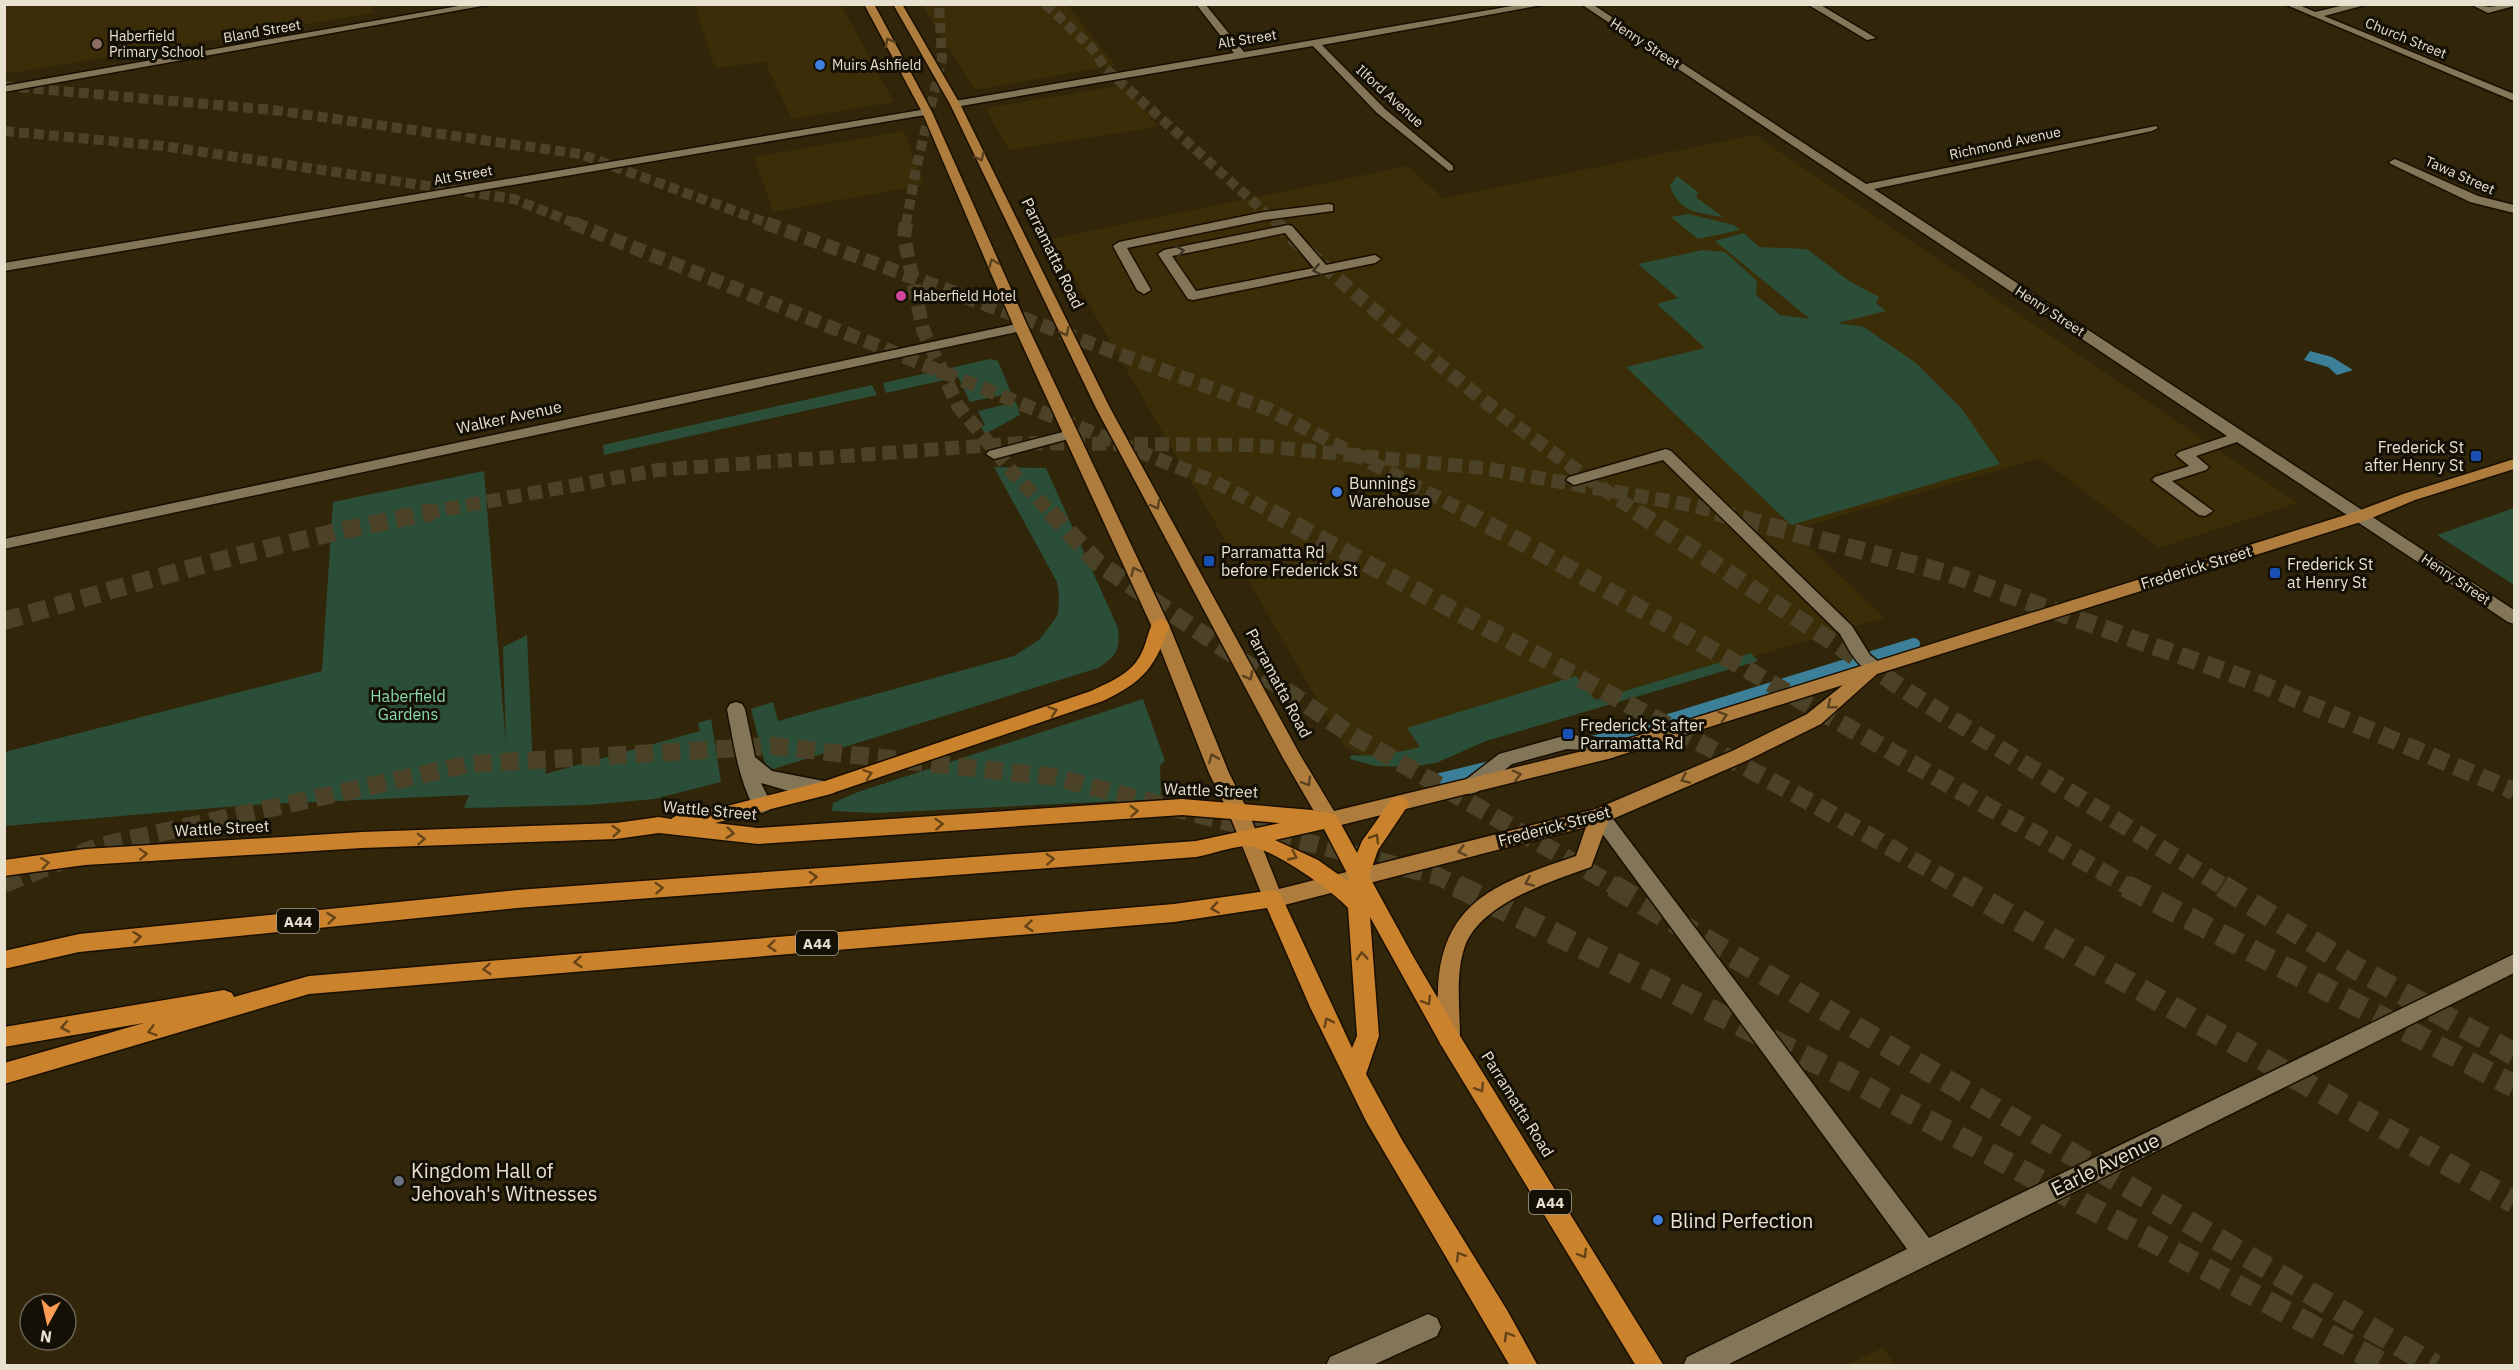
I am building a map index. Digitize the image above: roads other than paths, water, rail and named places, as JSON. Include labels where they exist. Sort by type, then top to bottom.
[{"type":"highway","points":[[659,825],[731,813],[827,788],[1097,696],[1129,681],[1152,654],[1160,624]]},
{"type":"highway","points":[[1354,1075],[1368,1036],[1358,904],[1359,877],[1370,847],[1399,804]]},
{"type":"highway","name":"Wattle Street","points":[[4,868],[85,857],[362,840],[616,831],[659,825],[758,836],[1182,807],[1329,820]]},
{"type":"highway","points":[[1248,837],[1329,820]]},
{"type":"highway","name":"Parramatta Road","points":[[1329,820],[1405,963],[1449,1038],[1651,1365]]},
{"type":"highway","name":"A44","points":[[4,960],[79,943],[517,899],[1196,849],[1248,837],[1311,864],[1335,883],[1358,904],[1405,963]]},
{"type":"highway","points":[[1273,899],[1300,963],[1354,1075],[1413,1181],[1526,1365]]},
{"type":"highway","name":"A44","points":[[4,1074],[309,985],[1164,914],[1273,899]]},
{"type":"highway","points":[[4,950],[79,943]]},
{"type":"highway","points":[[4,1037],[309,985]]},
{"type":"main road","points":[[869,4],[927,112],[1021,327],[1160,624],[1219,773],[1238,811],[1273,899]]},
{"type":"main road","name":"Parramatta Road","points":[[897,4],[955,104],[1103,408],[1292,758],[1329,820]]},
{"type":"main road","name":"Frederick Street","points":[[1329,820],[1608,752],[2361,516],[2409,497],[2514,464]]},
{"type":"main road","name":"Frederick Street","points":[[1273,899],[1600,816],[1739,756],[1814,719],[1876,668]]},
{"type":"main road","points":[[1449,1038],[1451,960],[1454,944],[1461,929],[1476,913],[1522,884],[1584,861],[1600,816]]},
{"type":"street","name":"Bland Street","points":[[4,89],[489,4]]},
{"type":"street","points":[[1200,4],[1241,55]]},
{"type":"street","name":"Alt Street","points":[[955,104],[1544,4]]},
{"type":"street","name":"Henry Street","points":[[1585,4],[2514,618]]},
{"type":"street","points":[[1811,4],[1871,38]]},
{"type":"street","name":"Church Street","points":[[2288,4],[2514,98]]},
{"type":"street","points":[[2314,15],[2365,4]]},
{"type":"street","points":[[2474,4],[2488,9],[2512,4]]},
{"type":"street","name":"Ilford Avenue","points":[[1315,43],[1381,111],[1449,168]]},
{"type":"street","name":"Alt Street","points":[[4,267],[927,112]]},
{"type":"street","name":"Richmond Avenue","points":[[1864,188],[2152,128]]},
{"type":"street","name":"Tawa Street","points":[[2395,162],[2474,199],[2514,209]]},
{"type":"street","points":[[1144,290],[1119,246],[1264,216],[1329,208]]},
{"type":"street","points":[[1322,269],[1288,230],[1164,254],[1193,296],[1375,259]]},
{"type":"street","name":"Walker Avenue","points":[[4,544],[1021,327]]},
{"type":"street","points":[[994,454],[1071,434]]},
{"type":"street","points":[[2205,511],[2160,480],[2201,467],[2184,455],[2241,436]]},
{"type":"street","points":[[1574,480],[1666,454],[1846,630],[1864,659],[1876,668]]},
{"type":"street","points":[[736,709],[751,781],[762,804]]},
{"type":"street","points":[[746,759],[766,777],[791,784],[827,788]]},
{"type":"street","points":[[1600,816],[1925,1253]]},
{"type":"street","name":"Earle Avenue","points":[[1696,1365],[2514,963]]},
{"type":"street","points":[[1339,1365],[1428,1326]]},
{"type":"water","points":[[2310,351],[2332,357],[2353,370],[2337,375],[2328,367],[2304,360]]},
{"type":"waterway","points":[[1587,743],[1617,736],[1914,644]]},
{"type":"waterway","points":[[1440,779],[1494,766]]},
{"type":"tunnel","points":[[906,224],[916,169],[942,59],[939,4]]},
{"type":"tunnel","points":[[1045,4],[1091,47],[1106,69],[1278,224]]},
{"type":"tunnel","points":[[4,86],[273,110],[580,154],[770,224]]},
{"type":"tunnel","points":[[4,131],[163,146],[514,199],[577,224]]},
{"type":"tunnel","points":[[573,223],[942,372]]},
{"type":"tunnel","points":[[766,223],[912,277]]},
{"type":"tunnel","points":[[906,223],[904,237],[912,277]]},
{"type":"tunnel","points":[[1276,223],[1452,375],[1605,490]]},
{"type":"tunnel","points":[[912,277],[1268,409],[1357,456]]},
{"type":"tunnel","points":[[912,277],[923,330],[942,372]]},
{"type":"tunnel","points":[[942,372],[1120,444]]},
{"type":"tunnel","points":[[942,372],[958,406],[990,445]]},
{"type":"tunnel","points":[[990,445],[1020,443],[1120,444]]},
{"type":"tunnel","points":[[1120,444],[1251,445],[1357,456]]},
{"type":"tunnel","points":[[1120,444],[1215,482],[1274,513]]},
{"type":"tunnel","points":[[425,513],[658,470],[990,445]]},
{"type":"tunnel","points":[[990,445],[1051,513]]},
{"type":"tunnel","points":[[1357,456],[1483,468],[1605,490]]},
{"type":"tunnel","points":[[1357,456],[1467,513]]},
{"type":"tunnel","points":[[1605,490],[1722,513]]},
{"type":"tunnel","points":[[1605,490],[1639,513]]},
{"type":"tunnel","points":[[4,621],[271,548],[433,512]]},
{"type":"tunnel","points":[[1050,512],[1098,563],[1347,732],[1616,887]]},
{"type":"tunnel","points":[[1271,512],[1810,802],[1960,887]]},
{"type":"tunnel","points":[[1464,512],[1542,553],[2129,887]]},
{"type":"tunnel","points":[[1637,512],[1914,696],[2224,887]]},
{"type":"tunnel","points":[[1716,512],[1950,574],[2258,683],[2514,791]]},
{"type":"tunnel","points":[[4,884],[100,846],[469,764],[773,746],[1054,777],[1437,876],[1460,887]]},
{"type":"tunnel","points":[[1457,886],[1836,1072],[2387,1366]]},
{"type":"tunnel","points":[[1613,886],[2435,1366]]},
{"type":"tunnel","points":[[1958,886],[2514,1202]]},
{"type":"tunnel","points":[[2126,886],[2514,1086]]},
{"type":"tunnel","points":[[2222,886],[2352,966],[2514,1054]]},
{"type":"place","name":"Haberfield Primary School","points":[[97,44]]},
{"type":"place","name":"Muirs Ashfield","points":[[820,65]]},
{"type":"place","name":"Haberfield Hotel","points":[[901,296]]},
{"type":"place","name":"Frederick St after Henry St","points":[[2476,456]]},
{"type":"place","name":"Bunnings Warehouse","points":[[1337,492]]},
{"type":"place","name":"Parramatta Rd before Frederick St","points":[[1209,561]]},
{"type":"place","name":"Frederick St at Henry St","points":[[2275,573]]},
{"type":"place","name":"Frederick St after Parramatta Rd","points":[[1568,734]]},
{"type":"place","name":"Kingdom Hall of Jehovah's Witnesses","points":[[399,1181]]},
{"type":"place","name":"Blind Perfection","points":[[1658,1220]]},
{"type":"park label","name":"Haberfield Gardens","points":[[408,705]]}]
